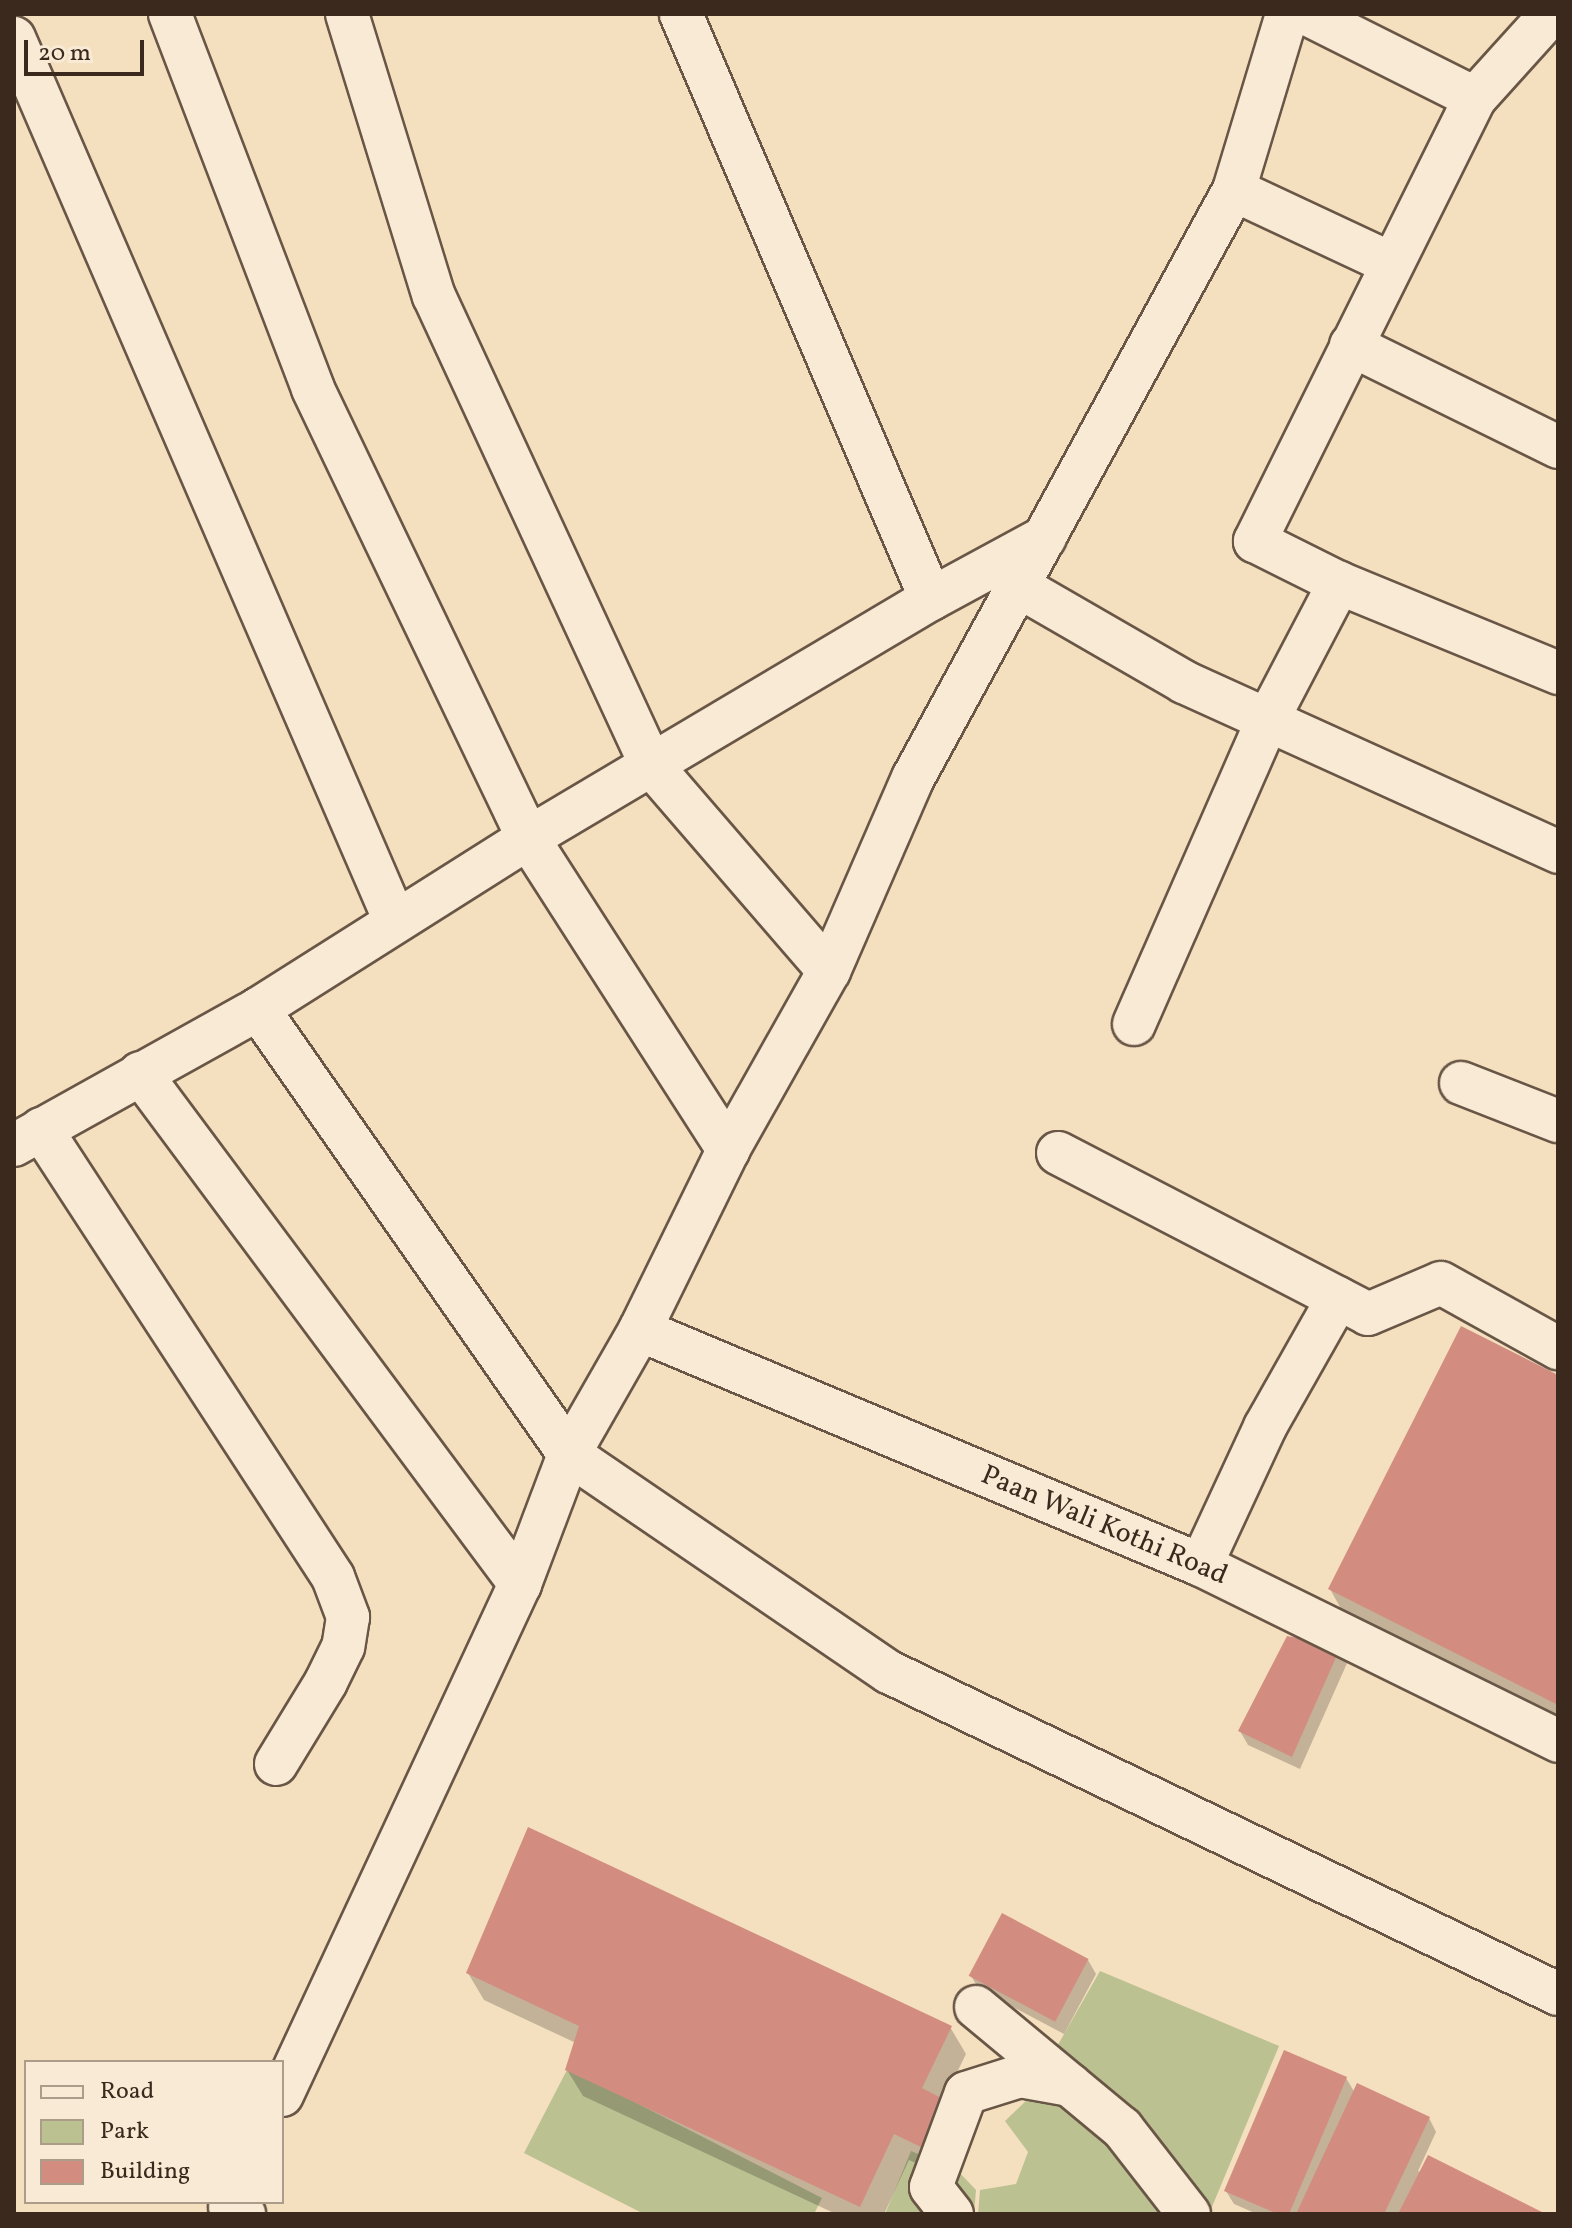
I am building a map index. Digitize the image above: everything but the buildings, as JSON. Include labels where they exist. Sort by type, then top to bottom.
[{"type":"street","points":[[170,14],[313,389],[528,838],[728,1150]]},
{"type":"street","points":[[347,14],[434,296],[651,765],[829,971]]},
{"type":"street","points":[[681,14],[931,599]]},
{"type":"street","points":[[284,2091],[520,1584],[569,1454],[640,1330],[728,1150],[829,971],[913,778],[1234,190],[1287,14]]},
{"type":"street","points":[[1307,14],[1475,98]]},
{"type":"street","points":[[1551,14],[1475,98],[1255,541],[1339,583],[1558,673]]},
{"type":"street","points":[[14,38],[395,921]]},
{"type":"street","points":[[1234,190],[1392,264]]},
{"type":"street","points":[[1351,345],[1558,447]]},
{"type":"street","points":[[276,1764],[326,1682],[343,1647],[348,1617],[333,1577],[28,1137],[258,1009],[528,838],[931,599],[1045,537]]},
{"type":"street","points":[[1134,1024],[1267,721],[1339,583]]},
{"type":"street","points":[[1018,586],[1184,682],[1558,852]]},
{"type":"street","points":[[258,1009],[569,1454],[889,1672],[1558,1994]]},
{"type":"street","points":[[140,1073],[520,1584]]},
{"type":"street","points":[[1461,1083],[1558,1121]]},
{"type":"street","points":[[1058,1153],[1368,1314],[1441,1283],[1558,1348]]},
{"type":"street","points":[[1201,1565],[1265,1427],[1338,1298]]},
{"type":"street","name":"Paan Wali Kothi Road","points":[[640,1330],[1201,1565],[1558,1741]]},
{"type":"street","points":[[976,2007],[1122,2128],[1189,2214]]},
{"type":"street","points":[[952,2214],[931,2187],[966,2093],[1020,2076],[1071,2085]]},
{"type":"green space","points":[[1100,1971],[1279,2046],[1209,2214],[1051,2057]]},
{"type":"green space","points":[[568,2068],[822,2198],[814,2214],[644,2214],[524,2153]]},
{"type":"green space","points":[[1033,2094],[1071,2100],[1170,2214],[978,2214],[980,2190],[1016,2184],[1028,2152],[1005,2121]]},
{"type":"green space","points":[[911,2151],[957,2170],[976,2190],[974,2214],[885,2214]]}]
